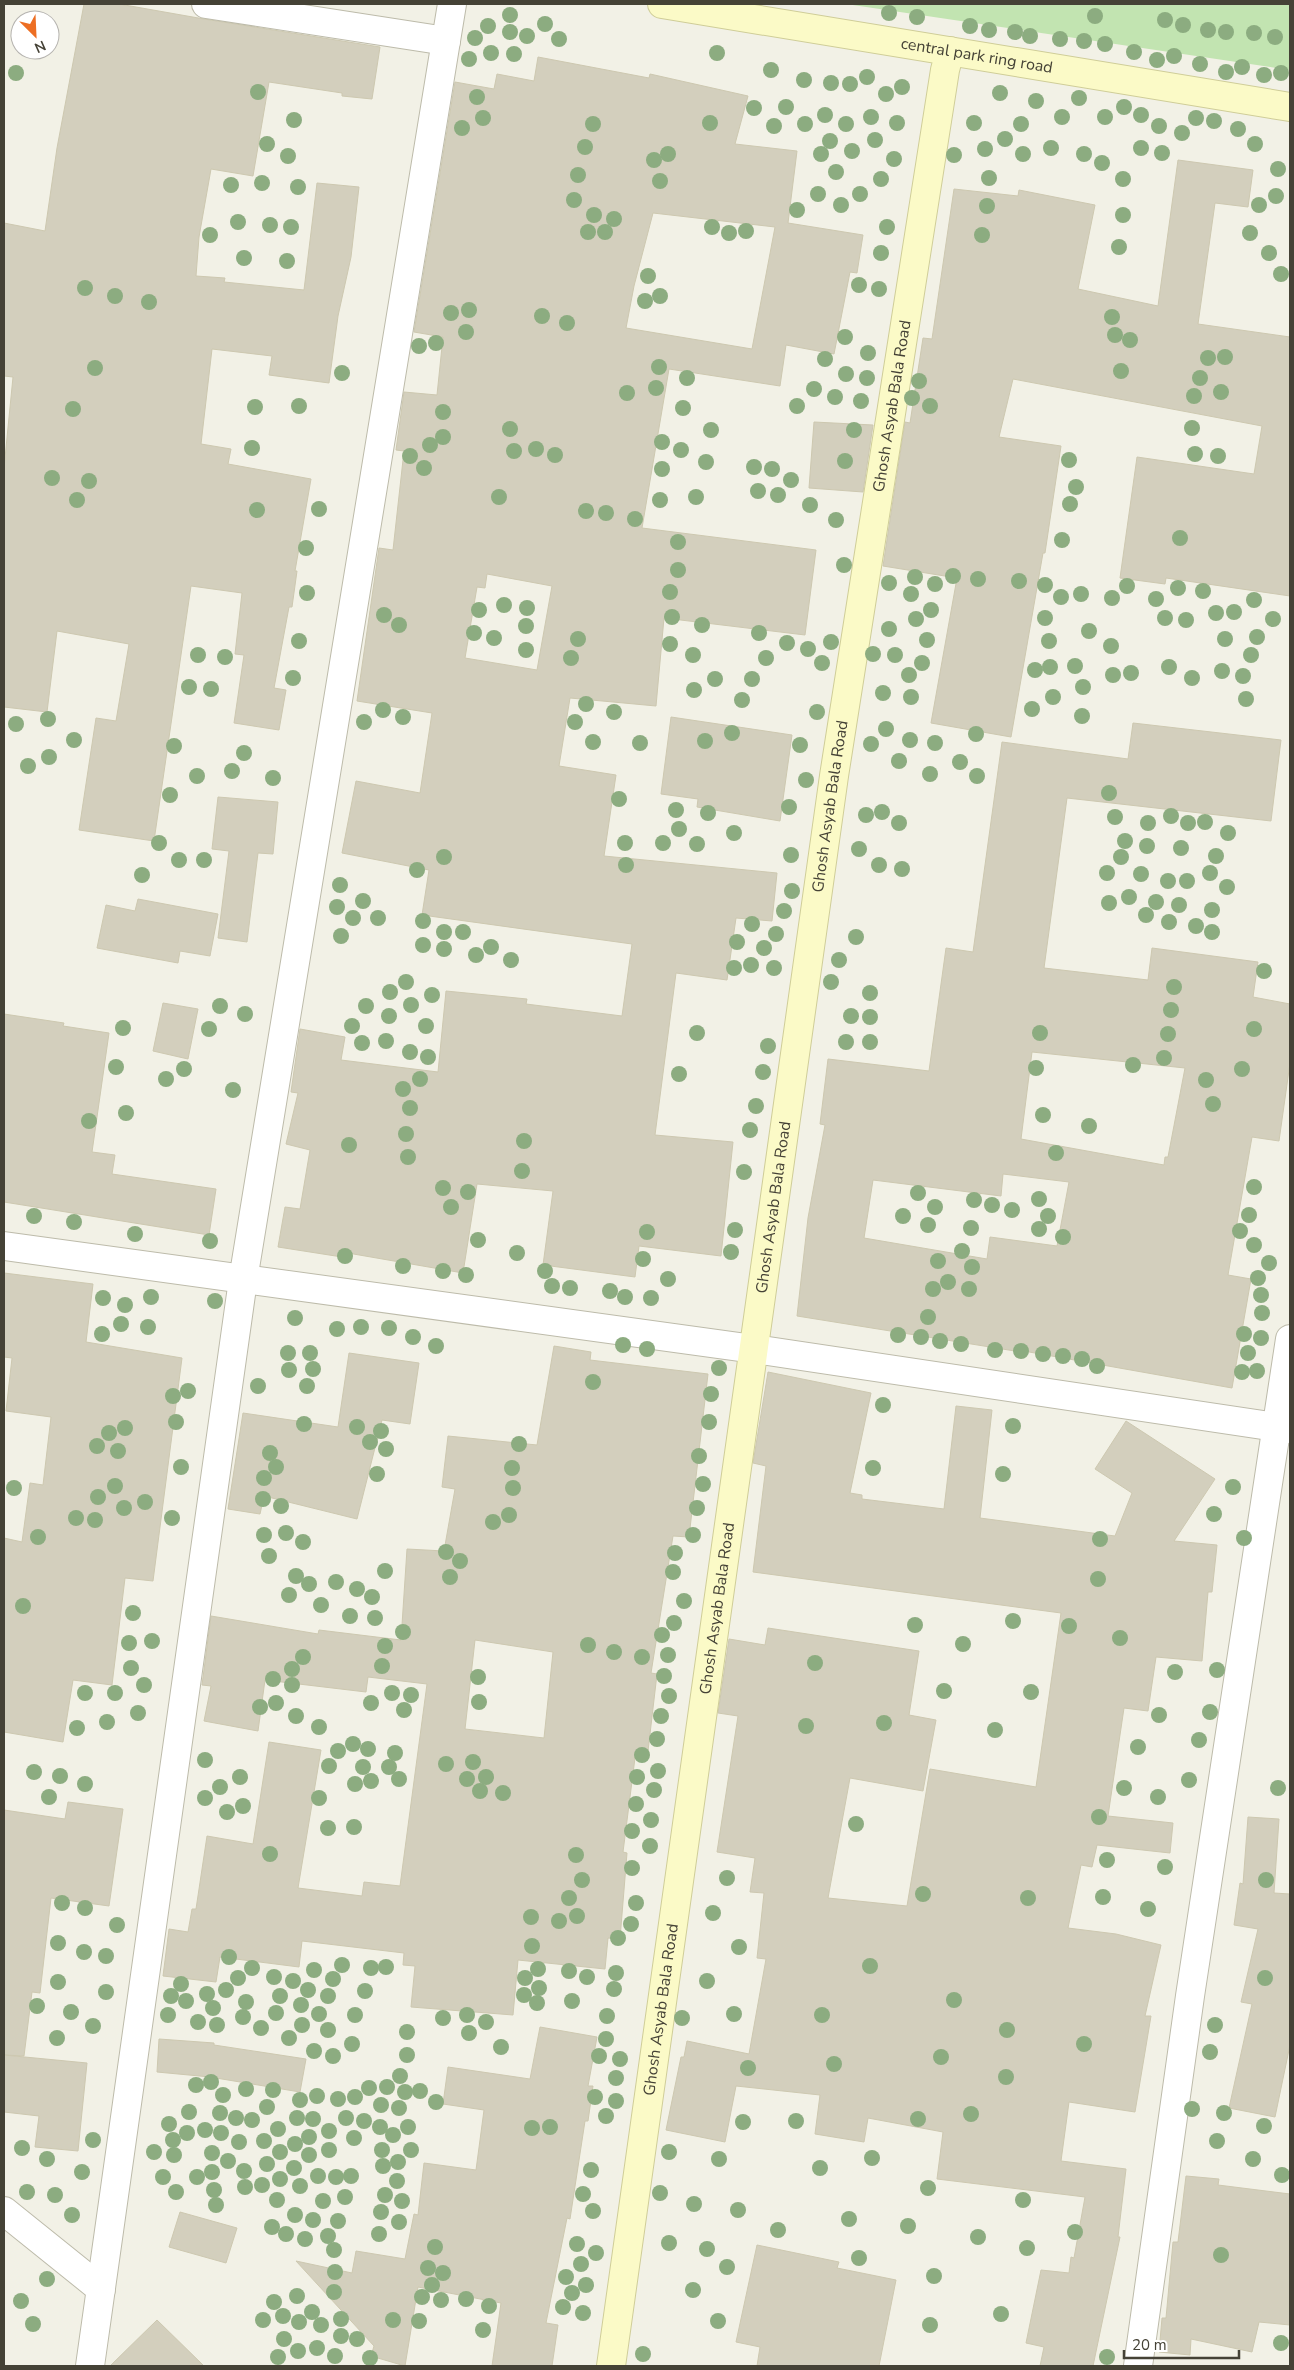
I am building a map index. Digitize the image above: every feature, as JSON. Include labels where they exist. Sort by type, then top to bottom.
[{"type":"street","points":[[206,4],[446,41]]},
{"type":"street","points":[[90,2366],[243,1280],[452,4]]},
{"type":"street","name":"central park ring road","points":[[662,4],[1290,107]]},
{"type":"street","name":"Ghosh Asyab Bala Road","points":[[611,2366],[834,776],[945,70],[950,51]]},
{"type":"street","points":[[4,1246],[754,1349],[1284,1428]]},
{"type":"street","points":[[1138,2366],[1190,1996],[1284,1428],[1290,1339]]},
{"type":"street","points":[[4,2211],[101,2289]]},
{"type":"green space","points":[[846,4],[1290,4],[1290,70]]},
{"type":"building","points":[[84,4],[119,4],[380,47],[372,99],[342,96],[342,93],[269,82],[253,176],[211,169],[199,237],[196,276],[225,278],[224,282],[304,290],[317,183],[359,187],[351,257],[338,316],[329,383],[269,375],[272,356],[212,349],[201,444],[231,449],[228,464],[311,479],[295,571],[297,571],[292,607],[289,607],[274,688],[286,690],[279,730],[234,723],[244,655],[235,654],[242,593],[191,586],[154,841],[79,830],[96,718],[116,721],[129,644],[57,631],[47,712],[4,707],[4,468],[13,377],[4,376],[4,223],[45,231],[57,148]]},
{"type":"building","points":[[538,57],[649,78],[650,74],[748,96],[735,144],[797,151],[788,223],[863,235],[857,273],[850,272],[834,354],[786,345],[780,386],[669,369],[642,528],[816,550],[805,635],[664,618],[656,706],[570,698],[559,766],[616,775],[604,856],[777,873],[772,921],[736,918],[727,980],[676,973],[655,1135],[733,1142],[721,1256],[639,1246],[635,1277],[543,1265],[553,1191],[477,1184],[463,1273],[342,1252],[342,1257],[278,1247],[285,1207],[300,1209],[310,1150],[286,1144],[298,1093],[291,1092],[300,1029],[345,1037],[341,1060],[438,1072],[446,991],[527,999],[526,1004],[622,1016],[632,944],[422,915],[429,870],[342,853],[356,781],[420,793],[432,713],[357,701],[379,548],[393,550],[404,451],[396,450],[404,392],[437,395],[443,337],[414,332],[455,82],[494,89],[497,74],[534,81]],"holes":[[[653,213],[775,227],[752,349],[626,328],[634,286]],[[487,574],[552,586],[537,670],[465,658],[477,587],[485,588]]]},
{"type":"building","points":[[1178,160],[1253,170],[1248,207],[1215,203],[1198,324],[1290,337],[1290,596],[1166,578],[1165,584],[1120,578],[1137,457],[1254,474],[1262,426],[1013,379],[999,437],[1061,446],[1045,553],[1043,553],[1011,737],[931,723],[957,578],[883,566],[905,422],[910,423],[923,338],[932,339],[954,189],[1018,196],[1019,190],[1095,205],[1078,289],[1158,306]]},
{"type":"building","points":[[814,422],[873,425],[863,492],[809,488]]},
{"type":"building","points":[[671,717],[792,735],[780,821],[697,807],[698,799],[661,794]]},
{"type":"building","points":[[1133,723],[1281,740],[1271,821],[1067,798],[1044,968],[1148,980],[1152,948],[1258,962],[1253,997],[1290,1004],[1290,1063],[1279,1141],[1252,1137],[1228,1275],[1251,1279],[1232,1388],[1018,1350],[1021,1352],[797,1316],[808,1218],[825,1125],[820,1124],[828,1059],[929,1071],[946,948],[973,952],[1002,742],[1128,759]],"holes":[[[1032,1052],[1185,1068],[1168,1157],[1165,1157],[1164,1165],[1021,1139]],[[1003,1174],[1069,1182],[1057,1246],[990,1237],[987,1259],[864,1238],[873,1180],[1001,1196]]]},
{"type":"building","points":[[218,797],[278,802],[273,854],[258,853],[247,942],[218,938],[229,851],[212,849]]},
{"type":"building","points":[[138,899],[218,914],[210,956],[180,951],[178,963],[97,948],[106,905],[135,911]]},
{"type":"building","points":[[163,1003],[198,1009],[188,1059],[153,1051]]},
{"type":"building","points":[[4,1014],[64,1023],[63,1026],[109,1033],[92,1152],[115,1155],[112,1174],[216,1189],[209,1235],[4,1202]]},
{"type":"building","points":[[4,1273],[93,1284],[86,1342],[182,1358],[153,1581],[125,1578],[112,1685],[73,1680],[63,1742],[4,1732],[4,1538],[22,1542],[30,1483],[43,1485],[51,1417],[6,1411],[12,1358],[4,1357]]},
{"type":"building","points":[[554,1346],[591,1352],[590,1360],[708,1374],[689,1537],[673,1536],[651,1673],[657,1674],[648,1751],[636,1750],[623,1852],[627,1853],[620,1939],[608,1938],[605,1969],[518,1960],[513,2015],[411,2007],[415,1966],[403,1965],[404,1953],[302,1941],[299,1967],[220,1957],[216,1982],[163,1976],[169,1929],[188,1932],[192,1909],[196,1909],[207,1836],[253,1844],[269,1742],[321,1750],[298,1888],[362,1896],[364,1882],[400,1886],[427,1684],[368,1677],[366,1692],[265,1680],[258,1731],[204,1721],[211,1686],[202,1685],[211,1616],[318,1634],[319,1630],[401,1640],[407,1549],[444,1551],[455,1489],[442,1487],[448,1436],[537,1445]],"holes":[[[475,1640],[553,1652],[544,1738],[465,1729]]]},
{"type":"building","points":[[349,1353],[419,1363],[410,1424],[382,1420],[357,1519],[264,1496],[260,1514],[228,1509],[243,1413],[338,1427]]},
{"type":"building","points":[[768,1372],[871,1393],[850,1493],[862,1495],[862,1499],[944,1509],[956,1406],[992,1410],[980,1518],[1115,1536],[1132,1493],[1095,1469],[1126,1421],[1215,1479],[1174,1541],[1217,1545],[1212,1592],[1208,1592],[1202,1661],[1156,1657],[1148,1711],[1124,1708],[1108,1816],[1173,1823],[1170,1853],[1097,1845],[1092,1867],[1081,1865],[1068,1928],[1116,1934],[1161,1945],[1145,2016],[1151,2016],[1135,2112],[1069,2102],[1061,2161],[1126,2169],[1118,2237],[1120,2237],[1093,2366],[1040,2366],[1044,2347],[1026,2343],[1041,2270],[1069,2273],[1071,2257],[1074,2258],[1085,2197],[937,2179],[943,2132],[868,2118],[864,2142],[815,2134],[820,2095],[736,2086],[725,2142],[666,2130],[681,2057],[684,2057],[687,2041],[749,2054],[766,1959],[757,1958],[764,1893],[750,1892],[755,1858],[717,1852],[738,1716],[718,1713],[729,1639],[765,1645],[768,1628],[919,1651],[909,1715],[936,1720],[923,1791],[850,1778],[828,1898],[907,1906],[930,1769],[1036,1787],[1061,1613],[753,1572],[766,1466],[753,1463]]},
{"type":"building","points":[[68,1802],[123,1809],[109,1906],[51,1898],[40,1993],[32,1992],[24,2056],[4,2055],[4,1810],[65,1819]]},
{"type":"building","points":[[1248,1817],[1279,1819],[1274,1893],[1290,1894],[1290,2045],[1275,2117],[1229,2108],[1252,2004],[1241,2002],[1258,1929],[1234,1925],[1240,1883],[1243,1884]]},
{"type":"building","points":[[540,2027],[597,2037],[588,2086],[593,2086],[588,2121],[585,2121],[570,2219],[567,2218],[546,2323],[558,2325],[552,2366],[492,2366],[501,2303],[418,2287],[405,2366],[371,2356],[374,2346],[296,2261],[352,2273],[356,2251],[405,2259],[414,2214],[418,2215],[424,2163],[476,2170],[484,2110],[443,2104],[448,2067],[530,2079]]},
{"type":"building","points":[[159,2039],[214,2043],[214,2045],[306,2059],[300,2092],[210,2077],[157,2072]]},
{"type":"building","points":[[4,2055],[87,2063],[78,2151],[35,2147],[39,2116],[4,2112]]},
{"type":"building","points":[[1186,2176],[1219,2179],[1218,2185],[1290,2194],[1290,2325],[1259,2322],[1252,2352],[1191,2339],[1190,2355],[1159,2352],[1162,2318],[1166,2318],[1173,2242],[1178,2242]]},
{"type":"building","points":[[180,2212],[237,2228],[226,2263],[169,2247]]},
{"type":"building","points":[[757,2245],[839,2262],[837,2268],[896,2280],[879,2366],[757,2366],[760,2347],[736,2342]]},
{"type":"building","points":[[157,2320],[204,2366],[110,2366]]}]
